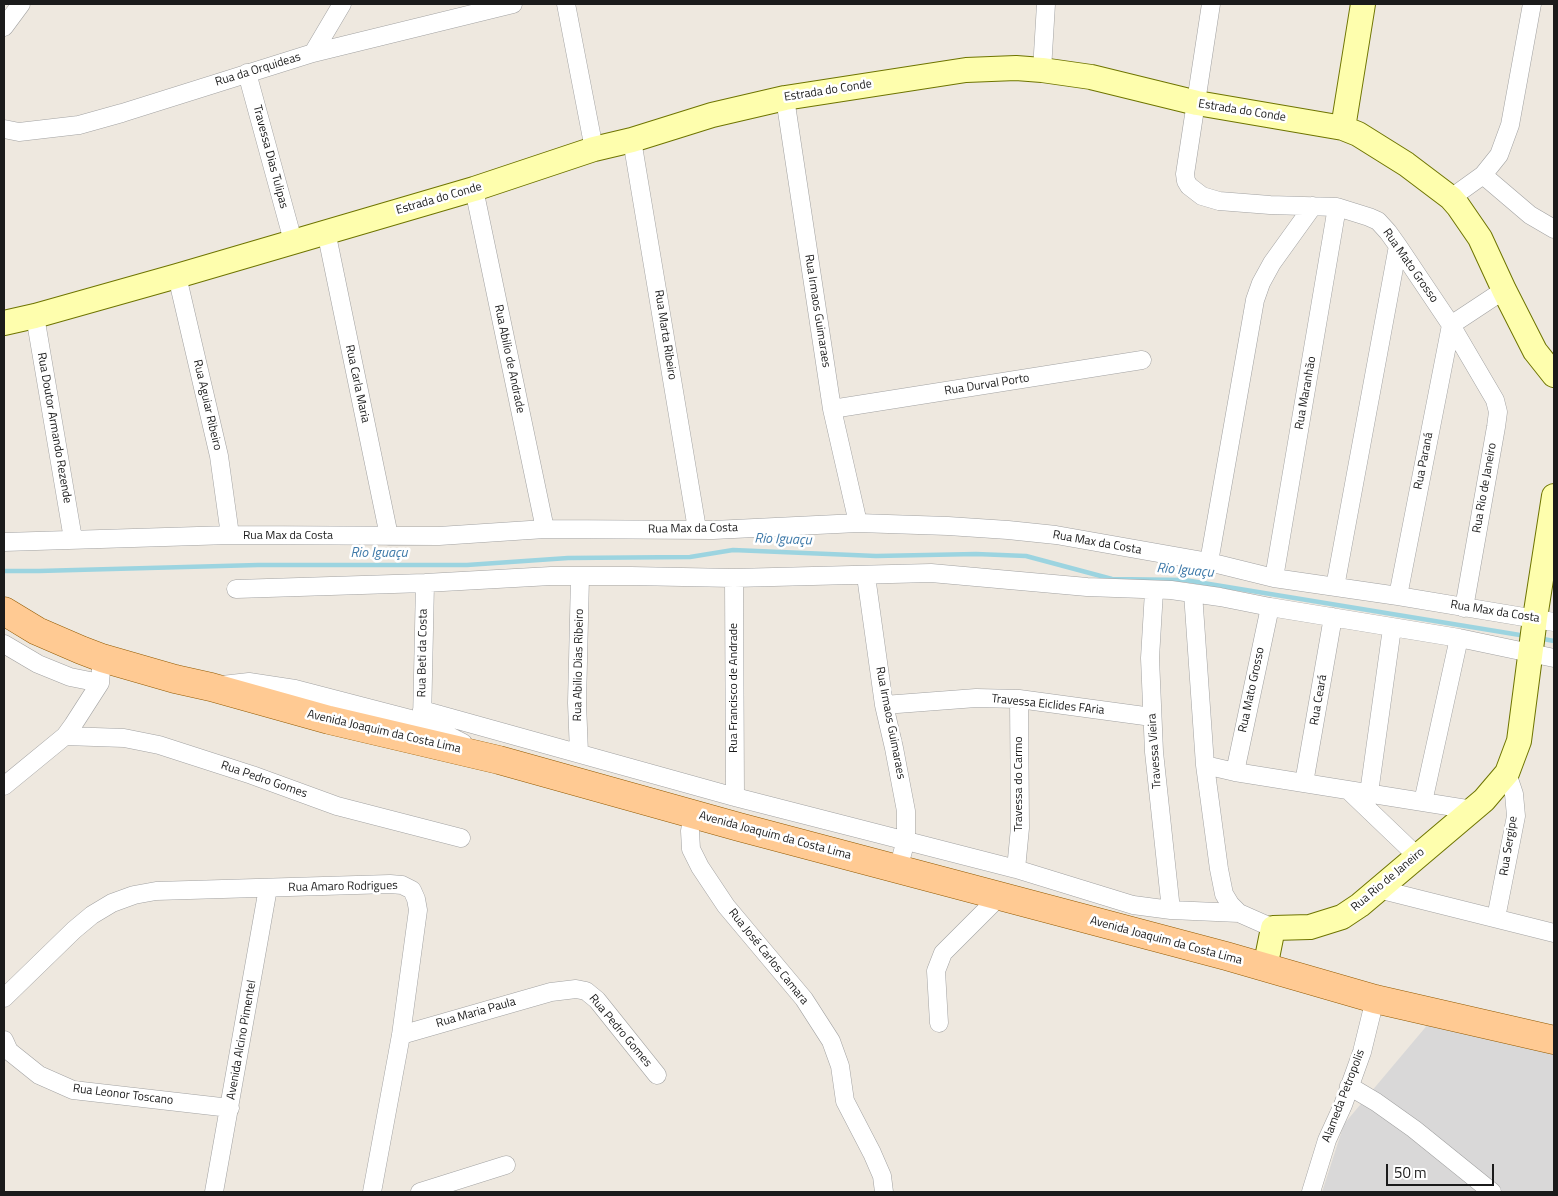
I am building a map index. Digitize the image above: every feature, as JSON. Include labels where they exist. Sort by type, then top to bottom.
[{"type":"main road","name":"Avenida Joaquim da Costa Lima","points":[[4,611],[101,671],[174,679],[212,687],[329,720],[479,755],[1375,999],[1554,1040]]},
{"type":"street","points":[[4,27],[21,4]]},
{"type":"street","points":[[313,53],[342,4]]},
{"type":"street","name":"Rua da Orquideas","points":[[4,129],[19,132],[79,125],[122,114],[313,53],[513,4]]},
{"type":"street","points":[[566,4],[594,149]]},
{"type":"street","points":[[1042,70],[1046,4]]},
{"type":"street","points":[[1197,104],[1211,4]]},
{"type":"street","points":[[1343,128],[1363,4]]},
{"type":"street","points":[[1451,198],[1483,175],[1498,155],[1510,125],[1532,4]]},
{"type":"street","name":"Estrada do Conde","points":[[4,323],[177,276],[474,189],[594,149],[632,140],[712,115],[785,98],[966,70],[1016,68],[1091,77],[1197,104],[1343,128],[1358,134],[1406,164],[1451,198],[1458,206],[1480,238],[1535,351],[1554,375]]},
{"type":"street","name":"Travessa Dias Tulipas","points":[[247,74],[293,241]]},
{"type":"street","name":"Rua Irmaos Guimaraes","points":[[785,98],[832,409],[858,523]]},
{"type":"street","name":"Rua Mato Grosso","points":[[1197,104],[1185,174],[1186,182],[1194,191],[1202,196],[1219,201],[1337,207],[1378,221],[1398,246],[1451,326],[1495,400],[1498,412],[1496,427]]},
{"type":"street","name":"Rua Marta Ribeiro","points":[[632,140],[697,530]]},
{"type":"street","points":[[1483,175],[1530,215],[1554,229]]},
{"type":"street","name":"Rua Abilio de Andrade","points":[[474,189],[545,529]]},
{"type":"street","points":[[1209,562],[1256,300],[1261,283],[1272,263],[1313,206]]},
{"type":"street","name":"Rua Maranhão","points":[[1274,578],[1337,207]]},
{"type":"street","name":"Rua Carla Maria","points":[[326,231],[389,536]]},
{"type":"street","points":[[1335,587],[1398,246]]},
{"type":"street","name":"Rua Aguiar Ribeiro","points":[[177,276],[219,456],[230,535]]},
{"type":"street","points":[[1451,326],[1504,290]]},
{"type":"street","name":"Rua Doutor Armando Rezende","points":[[35,316],[73,539]]},
{"type":"street","name":"Rua Paraná","points":[[1398,596],[1451,326]]},
{"type":"street","name":"Rua Durval Porto","points":[[832,409],[1142,360]]},
{"type":"street","name":"Rua Rio de Janeiro","points":[[1464,608],[1496,427]]},
{"type":"street","name":"Rua Rio de Janeiro","points":[[1273,928],[1310,927],[1342,918],[1473,810],[1507,773],[1519,741],[1531,652],[1541,621],[1554,496]]},
{"type":"street","name":"Rua Max da Costa","points":[[4,542],[230,535],[439,536],[545,529],[697,530],[858,523],[1008,530],[1056,536],[1209,562],[1274,578],[1398,596],[1541,621]]},
{"type":"street","points":[[236,589],[425,583],[551,576],[734,578],[931,573],[1087,587],[1154,591],[1171,590],[1459,638],[1554,658]]},
{"type":"street","name":"Rua Irmaos Guimaraes","points":[[866,576],[884,705],[906,810],[906,840],[898,869]]},
{"type":"street","name":"Rua Abilio Dias Ribeiro","points":[[579,753],[577,702],[580,577]]},
{"type":"street","name":"Rua Francisco de Andrade","points":[[734,578],[735,797]]},
{"type":"street","name":"Rua Beti da Costa","points":[[422,716],[425,583]]},
{"type":"street","name":"Travessa Vieira","points":[[1154,591],[1150,658],[1152,716],[1157,787],[1171,910]]},
{"type":"street","points":[[1192,593],[1205,765],[1218,868],[1224,894],[1230,904],[1240,913],[1273,928],[1266,968]]},
{"type":"street","name":"Rua Mato Grosso","points":[[1235,772],[1270,607]]},
{"type":"street","name":"Rua Ceará","points":[[1304,783],[1333,617]]},
{"type":"street","points":[[1369,793],[1392,628]]},
{"type":"street","points":[[1423,802],[1459,638]]},
{"type":"street","points":[[4,644],[38,664],[70,677],[101,671]]},
{"type":"street","points":[[4,786],[65,736],[101,671]]},
{"type":"street","points":[[212,687],[235,682],[267,684],[422,716],[579,753],[735,797],[1016,869],[1133,906],[1171,910],[1240,913]]},
{"type":"street","name":"Travessa Eiclides FAria","points":[[884,705],[976,698],[1019,699],[1152,716]]},
{"type":"street","name":"Travessa do Carmo","points":[[1016,869],[1020,828],[1019,699]]},
{"type":"street","points":[[422,716],[479,755]]},
{"type":"street","name":"Rua Pedro Gomes","points":[[65,736],[124,738],[159,744],[337,806],[461,838]]},
{"type":"street","points":[[1205,765],[1235,772],[1473,810]]},
{"type":"street","name":"Rua Sergipe","points":[[1496,918],[1516,816],[1514,794],[1507,773]]},
{"type":"street","points":[[1348,790],[1417,856]]},
{"type":"street","name":"Rua José Carlos Camara","points":[[693,814],[690,832],[692,849],[700,867],[726,906],[804,999],[831,1041],[840,1066],[845,1101],[882,1176],[884,1192]]},
{"type":"street","points":[[960,886],[967,857]]},
{"type":"street","name":"Rua Amaro Rodrigues","points":[[4,998],[92,915],[112,903],[134,895],[156,890],[390,884],[402,885],[412,890],[418,910],[402,1035],[372,1192]]},
{"type":"street","name":"Avenida Alcino Pimentel","points":[[214,1192],[268,888]]},
{"type":"street","points":[[1378,889],[1554,933]]},
{"type":"street","points":[[939,1024],[936,971],[943,952],[999,897]]},
{"type":"street","name":"Rua Pedro Gomes","points":[[551,992],[576,989],[586,991],[597,1000],[657,1075]]},
{"type":"street","name":"Rua Maria Paula","points":[[402,1035],[551,992]]},
{"type":"street","name":"Alameda Petropolis","points":[[1311,1192],[1327,1140],[1362,1052],[1375,999]]},
{"type":"street","name":"Rua Leonor Toscano","points":[[4,1040],[9,1051],[38,1075],[72,1090],[230,1108]]},
{"type":"street","points":[[1349,1086],[1376,1102],[1414,1130],[1492,1192]]},
{"type":"street","points":[[420,1192],[506,1165]]},
{"type":"shaded area","points":[[1440,1010],[1554,1040],[1554,1192],[1322,1192],[1344,1124]]},
{"type":"waterway","name":"Rio Iguaçu","points":[[4,571],[258,565],[467,565],[568,558],[690,557],[733,550],[876,556],[976,554],[1026,556],[1112,579],[1185,580],[1526,636]]},
{"type":"waterway","name":"Rio Iguaçu","points":[[1538,638],[1554,641]]}]
